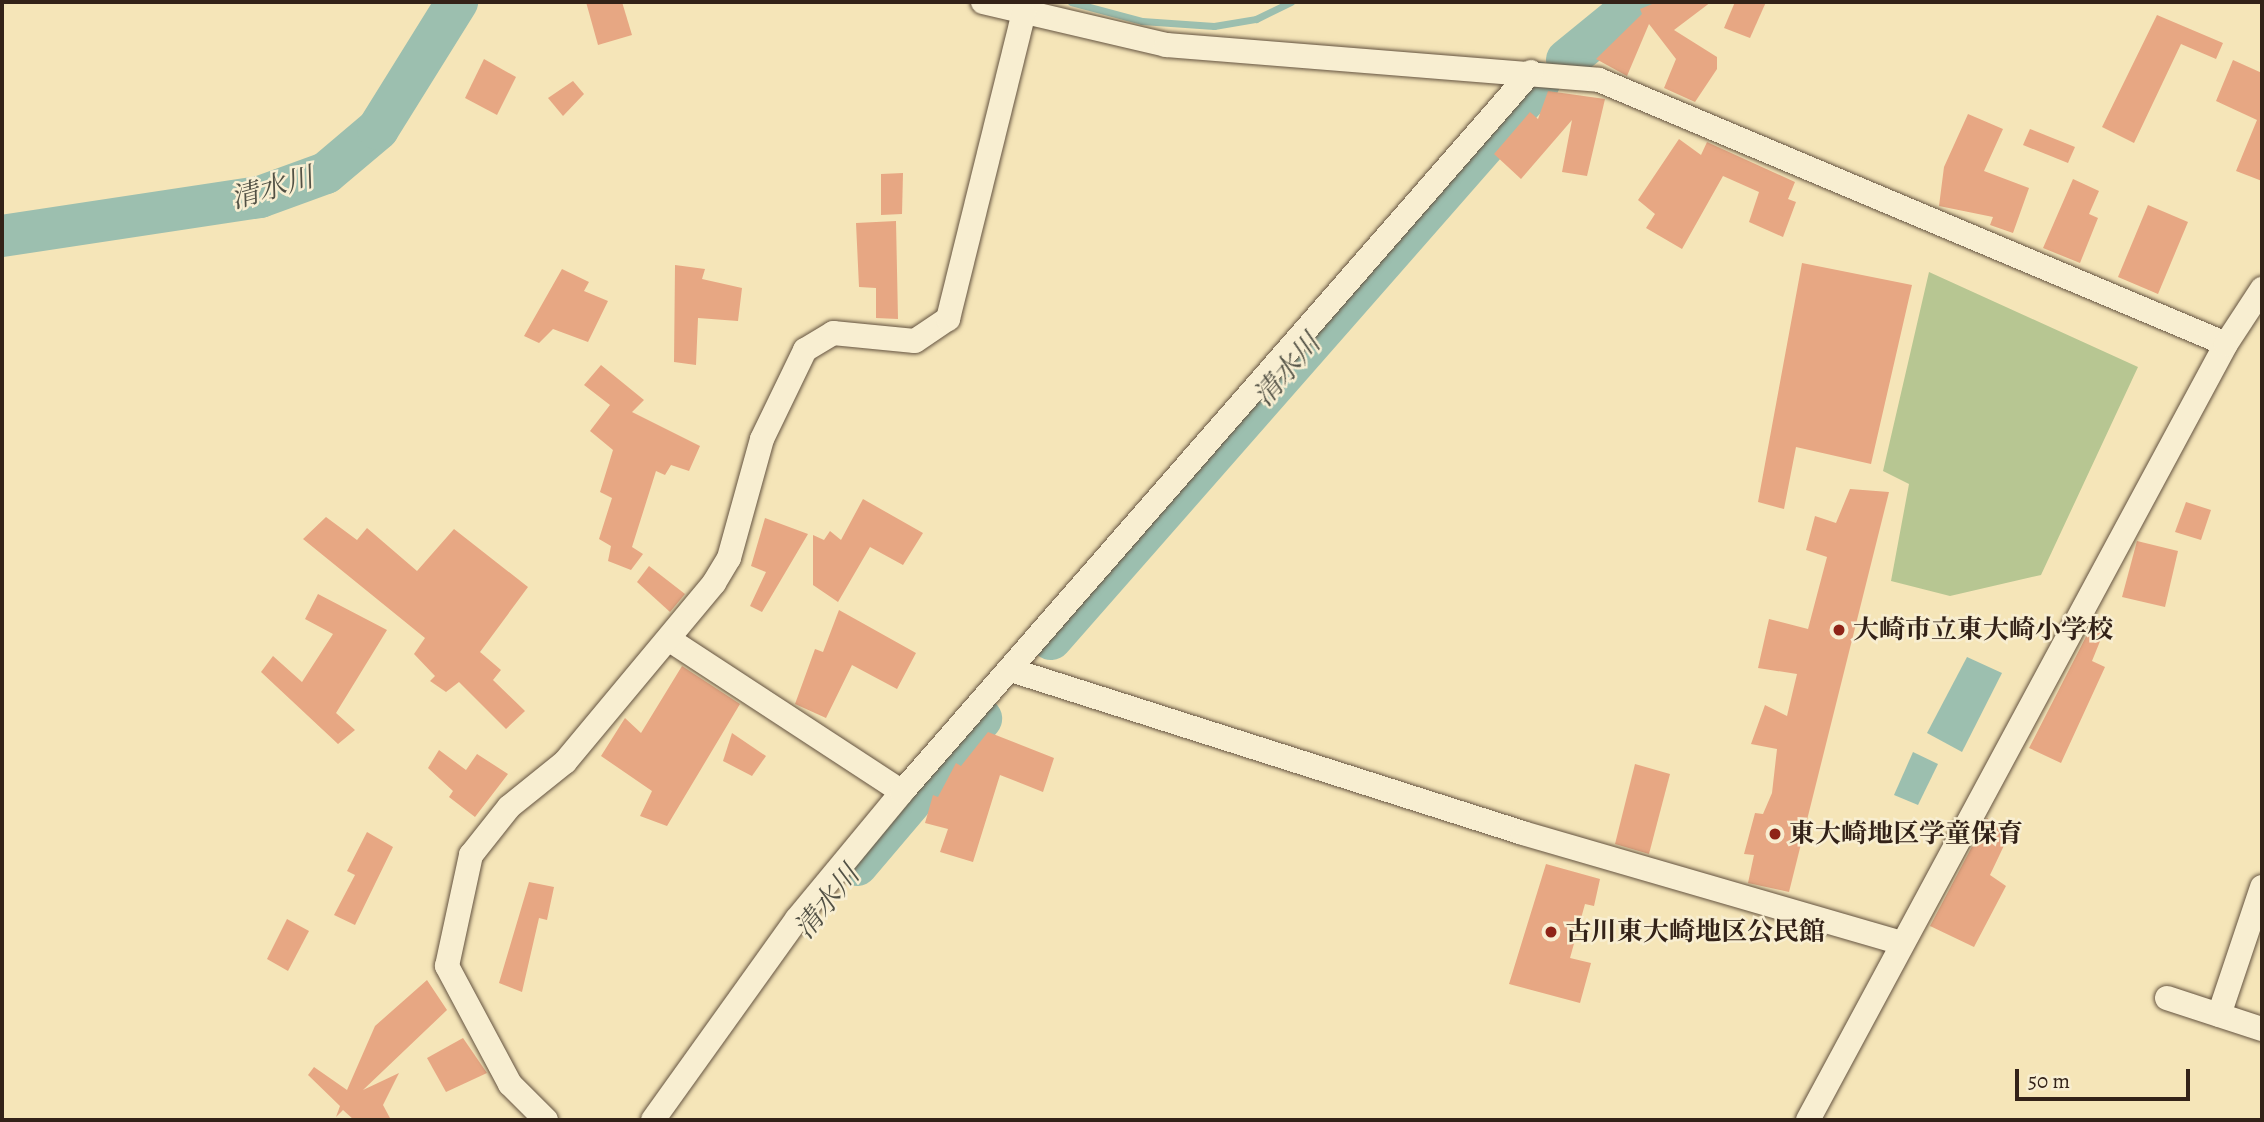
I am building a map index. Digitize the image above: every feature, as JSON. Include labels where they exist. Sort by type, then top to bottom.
[{"type":"street","points":[[983,2],[1166,45],[1531,72],[1599,80],[2226,344]]},
{"type":"street","points":[[546,1120],[510,1084],[447,967],[471,855],[509,807],[565,762],[670,640],[729,558],[762,439],[805,350],[833,333],[915,341],[948,320],[1024,13]]},
{"type":"street","points":[[653,1120],[797,919],[902,792],[1531,72]]},
{"type":"street","points":[[1808,1120],[2226,344],[2262,289]]},
{"type":"street","points":[[670,640],[902,792]]},
{"type":"street","points":[[1011,670],[1523,833],[1901,943]]},
{"type":"street","points":[[2219,1015],[2262,887]]},
{"type":"street","points":[[2167,998],[2262,1029]]},
{"type":"green space","points":[[1929,272],[2138,367],[2041,575],[1950,596],[1891,581],[1909,484],[1883,471]]},
{"type":"shaded area","points":[[1967,657],[2002,673],[1962,752],[1927,733]]},
{"type":"shaded area","points":[[1913,752],[1938,764],[1918,805],[1894,795]]},
{"type":"building","points":[[586,2],[622,2],[632,35],[598,45]]},
{"type":"building","points":[[1657,2],[1711,2],[1674,30],[1717,57],[1717,69],[1695,102],[1664,88],[1676,59],[1649,24],[1627,76],[1596,59],[1642,14],[1640,9]]},
{"type":"building","points":[[1735,2],[1766,2],[1750,38],[1724,28]]},
{"type":"building","points":[[2157,15],[2223,43],[2216,59],[2181,44],[2134,143],[2102,127]]},
{"type":"building","points":[[484,59],[516,77],[497,115],[465,98]]},
{"type":"building","points":[[2233,60],[2262,73],[2262,181],[2236,171],[2257,120],[2216,101]]},
{"type":"building","points":[[573,81],[584,94],[563,116],[548,98]]},
{"type":"building","points":[[1548,91],[1605,99],[1587,176],[1562,172],[1572,120],[1521,179],[1494,154],[1530,112],[1538,119]]},
{"type":"building","points":[[1968,114],[2003,129],[1984,171],[2029,188],[2013,233],[1990,225],[1993,217],[1939,206],[1944,167]]},
{"type":"building","points":[[2030,129],[2075,147],[2068,163],[2023,145]]},
{"type":"building","points":[[1679,139],[1701,155],[1707,142],[1795,182],[1788,199],[1796,202],[1783,237],[1749,222],[1759,192],[1723,176],[1682,249],[1646,228],[1655,214],[1638,200]]},
{"type":"building","points":[[903,173],[902,214],[881,215],[881,174]]},
{"type":"building","points":[[2073,179],[2099,191],[2089,214],[2098,218],[2080,263],[2043,248]]},
{"type":"building","points":[[2148,205],[2188,222],[2158,294],[2118,277]]},
{"type":"building","points":[[896,221],[898,319],[876,318],[876,288],[859,287],[856,223]]},
{"type":"building","points":[[1802,263],[1912,285],[1871,464],[1796,447],[1784,509],[1758,502]]},
{"type":"building","points":[[675,265],[705,269],[702,279],[742,288],[738,321],[698,318],[696,365],[674,362]]},
{"type":"building","points":[[562,269],[589,282],[584,291],[608,301],[588,342],[553,329],[539,343],[524,336]]},
{"type":"building","points":[[601,365],[644,400],[632,412],[700,446],[689,471],[671,465],[665,475],[656,471],[632,547],[643,554],[631,570],[608,561],[611,546],[599,539],[612,498],[600,492],[613,450],[590,431],[610,405],[584,385]]},
{"type":"building","points":[[1850,489],[1889,492],[1789,892],[1748,883],[1754,855],[1744,854],[1755,813],[1763,814],[1772,793],[1777,749],[1751,744],[1765,705],[1787,716],[1797,674],[1758,668],[1769,619],[1808,629],[1827,557],[1806,550],[1815,516],[1836,523]]},
{"type":"building","points":[[863,499],[923,533],[903,565],[870,547],[838,602],[813,585],[813,535],[824,540],[830,531],[841,540]]},
{"type":"building","points":[[2186,502],[2211,510],[2201,540],[2175,532]]},
{"type":"building","points":[[326,517],[357,540],[367,528],[417,571],[454,529],[528,587],[480,652],[501,670],[493,680],[525,711],[506,729],[459,682],[446,692],[430,681],[435,676],[414,654],[425,638],[303,539]]},
{"type":"building","points":[[765,518],[808,534],[762,612],[750,606],[766,572],[751,566]]},
{"type":"building","points":[[2137,541],[2178,551],[2165,607],[2122,597]]},
{"type":"building","points":[[649,566],[685,594],[670,612],[637,582]]},
{"type":"building","points":[[318,594],[387,630],[336,713],[355,730],[338,744],[261,672],[273,656],[302,682],[333,634],[305,619]]},
{"type":"building","points":[[839,610],[916,653],[897,689],[852,665],[826,718],[795,704],[815,649],[823,652]]},
{"type":"building","points":[[2095,619],[2107,624],[2092,661],[2105,667],[2061,763],[2029,748]]},
{"type":"building","points":[[682,666],[740,704],[667,826],[640,816],[652,791],[601,756],[625,718],[641,733]]},
{"type":"building","points":[[988,732],[1054,758],[1043,792],[1000,775],[973,862],[940,852],[948,829],[925,823],[933,795],[938,797],[956,763],[961,766]]},
{"type":"building","points":[[732,733],[766,756],[752,776],[723,761]]},
{"type":"building","points":[[439,750],[466,770],[477,754],[508,774],[475,817],[449,797],[453,791],[428,768]]},
{"type":"building","points":[[1635,764],[1670,774],[1649,854],[1615,844]]},
{"type":"building","points":[[1987,818],[2009,835],[1990,875],[2006,886],[1974,947],[1930,926]]},
{"type":"building","points":[[367,832],[393,847],[355,925],[334,915],[355,875],[347,871]]},
{"type":"building","name":"古川東大崎地区公民館","points":[[1546,864],[1600,879],[1594,906],[1585,904],[1570,958],[1591,963],[1580,1003],[1509,984]]},
{"type":"building","points":[[529,882],[554,887],[547,920],[539,918],[522,992],[499,983]]},
{"type":"building","points":[[287,919],[309,931],[288,971],[267,959]]},
{"type":"building","points":[[427,980],[447,1010],[363,1090],[399,1073],[383,1105],[391,1120],[354,1120],[343,1110],[336,1117],[340,1106],[308,1075],[314,1067],[347,1090],[375,1026]]},
{"type":"building","points":[[463,1038],[487,1073],[446,1092],[427,1058]]},
{"type":"waterway","name":"清水川","points":[[2,236],[260,197],[326,173],[378,129],[457,2]]},
{"type":"waterway","points":[[449,21],[471,2]]},
{"type":"waterway","points":[[1071,2],[1142,21],[1214,26],[1256,19],[1291,2]]},
{"type":"waterway","name":"清水川","points":[[1567,60],[1638,2]]},
{"type":"waterway","name":"清水川","points":[[1051,639],[1539,83]]},
{"type":"waterway","name":"清水川","points":[[857,865],[981,719]]},
{"type":"place","name":"大崎市立東大崎小学校","points":[[1839,630]]},
{"type":"place","name":"東大崎地区学童保育","points":[[1775,834]]},
{"type":"place","name":"古川東大崎地区公民館","points":[[1551,932]]}]
